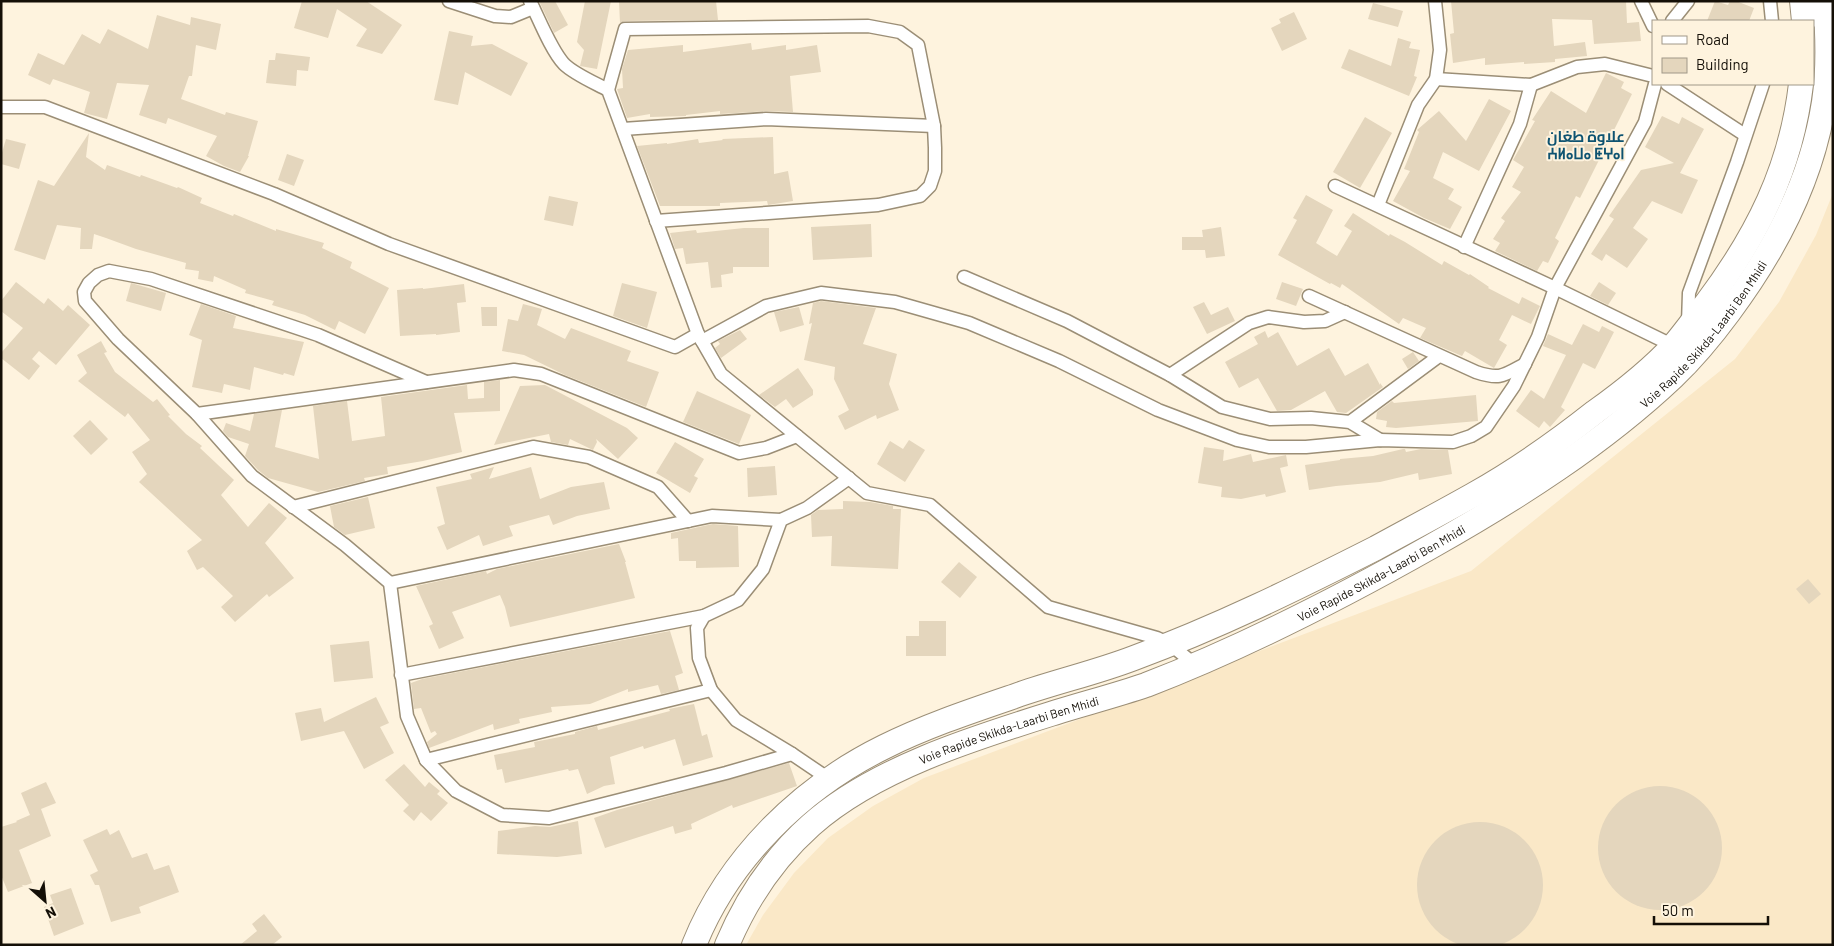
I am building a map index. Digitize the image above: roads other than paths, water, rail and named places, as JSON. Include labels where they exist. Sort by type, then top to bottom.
[{"type":"highway","points":[[1802,1],[1804,20]]},
{"type":"highway","name":"Voie Rapide Skikda-Laarbi Ben Mhidi","points":[[694,945],[715,903],[731,877],[750,853],[774,825],[829,779],[882,748],[927,728],[1017,695],[1130,660],[1251,610],[1331,571],[1476,494],[1526,462],[1593,414],[1644,373],[1683,351],[1742,295],[1788,218],[1804,179],[1817,138],[1824,101],[1828,63],[1825,1]]},
{"type":"highway","name":"Voie Rapide Skikda-Laarbi Ben Mhidi","points":[[727,945],[739,920],[775,863],[811,825],[853,795],[881,779],[938,753],[1144,685],[1295,620],[1349,593],[1498,508],[1590,446],[1672,378],[1683,351],[1688,327],[1732,270],[1771,197],[1787,152],[1801,85]]},
{"type":"street","points":[[449,1],[495,16],[511,17],[531,4],[553,48],[564,64],[608,90]]},
{"type":"street","points":[[1378,206],[1418,105],[1436,79],[1440,50],[1435,1]]},
{"type":"street","points":[[1641,1],[1652,24]]},
{"type":"street","points":[[1673,20],[1688,1]]},
{"type":"street","points":[[1770,1],[1772,20]]},
{"type":"street","points":[[656,221],[878,205],[920,196],[930,186],[935,171],[934,126],[918,45],[900,32],[868,26],[625,29],[608,90],[656,221],[700,338],[720,374],[867,492],[930,505],[1048,607],[1157,638],[1170,644],[1194,664]]},
{"type":"street","points":[[1436,79],[1531,85],[1577,67],[1605,64],[1652,76]]},
{"type":"street","points":[[1464,247],[1520,124],[1531,85]]},
{"type":"street","points":[[1,107],[46,107],[274,194],[389,244],[675,347],[700,338],[766,306],[821,293],[895,302],[969,322],[1059,361],[1158,410],[1237,440],[1269,447],[1306,447],[1380,440],[1454,442],[1471,436],[1486,427],[1514,386],[1538,337],[1555,288],[1645,122],[1655,85]]},
{"type":"street","points":[[1669,85],[1745,135]]},
{"type":"street","points":[[1688,327],[1689,292],[1737,162],[1763,85]]},
{"type":"street","points":[[623,129],[766,118],[934,126]]},
{"type":"street","points":[[1335,186],[1555,288],[1683,351]]},
{"type":"street","points":[[426,382],[318,335],[160,282],[109,271],[98,275],[89,282],[84,292],[85,301],[118,339],[197,414],[252,476],[345,545],[390,583],[407,716],[426,760],[456,791],[502,815],[549,818],[726,773],[792,754]]},
{"type":"street","points":[[964,277],[1067,321],[1170,375],[1222,407],[1270,419],[1311,418],[1350,422],[1380,440]]},
{"type":"street","points":[[1309,296],[1476,372],[1492,377],[1503,376],[1525,364]]},
{"type":"street","points":[[1170,375],[1249,322],[1268,317],[1304,322],[1325,321],[1345,312]]},
{"type":"street","points":[[1350,422],[1439,356]]},
{"type":"street","points":[[197,414],[514,370],[541,374],[739,453],[766,448],[796,436]]},
{"type":"street","points":[[293,506],[533,446],[589,457],[658,487],[688,521]]},
{"type":"street","points":[[390,583],[712,516],[781,520],[807,508],[849,478]]},
{"type":"street","points":[[402,675],[704,616],[738,600],[764,569],[781,520]]},
{"type":"street","points":[[704,616],[697,628],[699,658],[711,690],[736,720],[829,779]]},
{"type":"street","points":[[426,760],[711,690]]},
{"type":"district","name":"علاوة طغان ⵄⵍⴰⵡⴰ ⵟⵖⴰⵏ","points":[[1586,144]]}]
